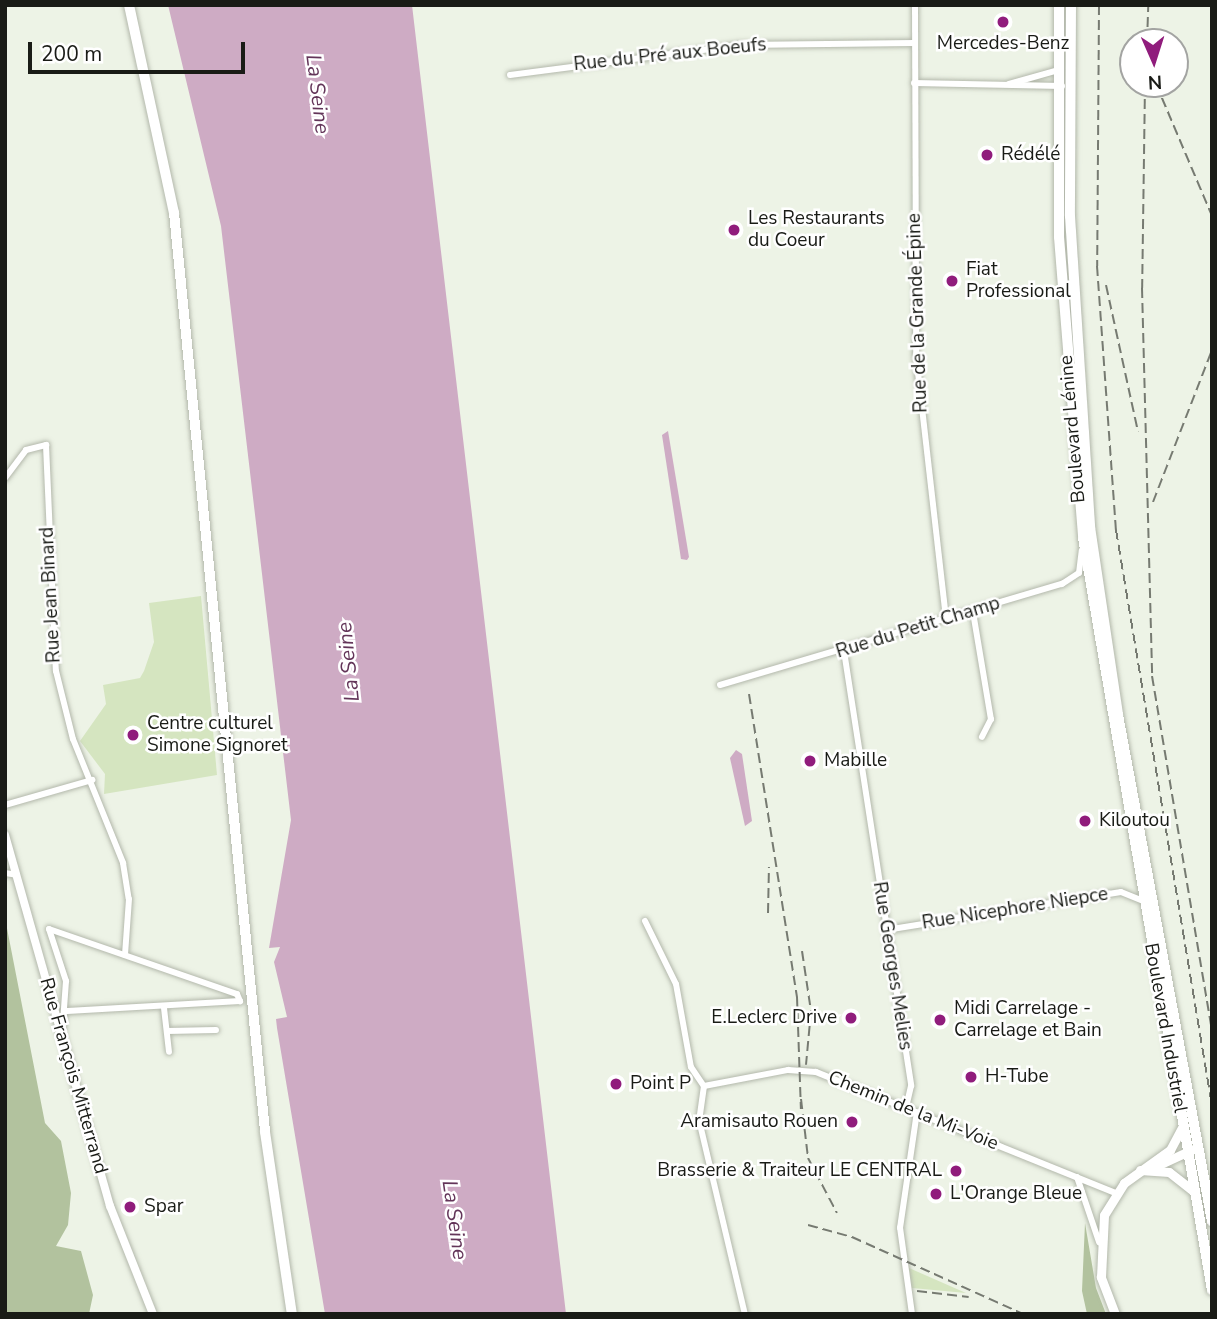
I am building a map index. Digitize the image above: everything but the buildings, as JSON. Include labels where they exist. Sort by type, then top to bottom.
[{"type":"main road","points":[[129,5],[173,213],[265,1132],[292,1314]]},
{"type":"main road","name":"Boulevard Lénine","points":[[1059,5],[1061,262],[1083,538],[1119,767]]},
{"type":"main road","name":"Boulevard Lénine","points":[[1059,82],[1070,75],[1071,5]]},
{"type":"main road","name":"Boulevard Lénine","points":[[1059,82],[1080,418],[1100,601],[1128,773]]},
{"type":"main road","name":"Boulevard Industriel","points":[[1119,767],[1212,1290]]},
{"type":"main road","name":"Boulevard Industriel","points":[[1128,773],[1212,1221]]},
{"type":"main road","points":[[1115,1314],[1101,1277],[1099,1242],[1116,1193],[1170,1150],[1182,1127]]},
{"type":"main road","points":[[1143,1170],[1187,1154],[1197,1146]]},
{"type":"main road","points":[[1170,1150],[1199,1159]]},
{"type":"main road","points":[[1143,1170],[1175,1174],[1194,1191]]},
{"type":"street","name":"Rue de la Grande Épine","points":[[915,5],[917,367],[946,620]]},
{"type":"street","name":"Rue du Pré aux Boeufs","points":[[510,75],[741,44],[914,43]]},
{"type":"street","points":[[1009,84],[1059,82]]},
{"type":"street","points":[[914,83],[1059,82]]},
{"type":"street","name":"Rue Jean Binard","points":[[5,478],[26,450],[46,445],[54,661],[65,717],[92,780],[128,883],[125,955]]},
{"type":"street","name":"Rue du Petit Champ","points":[[720,685],[844,651],[1071,581],[1081,565],[1083,538]]},
{"type":"street","points":[[973,612],[990,719],[982,737]]},
{"type":"street","name":"Rue Georges Melies","points":[[844,651],[911,1086],[906,1107]]},
{"type":"street","points":[[5,806],[92,780]]},
{"type":"street","name":"Rue François Mitterrand","points":[[5,835],[114,1221],[153,1314]]},
{"type":"street","points":[[5,873],[17,875]]},
{"type":"street","name":"Rue Nicephore Niepce","points":[[886,930],[1121,892],[1143,901]]},
{"type":"street","points":[[645,921],[676,984],[691,1067],[704,1086],[699,1120],[745,1314]]},
{"type":"street","points":[[62,1036],[67,1011],[65,981],[49,929],[237,994],[236,1005],[67,1011]]},
{"type":"street","points":[[164,1008],[169,1052]]},
{"type":"street","points":[[167,1031],[216,1030]]},
{"type":"street","name":"Chemin de la Mi-Voie","points":[[704,1086],[805,1071],[906,1107],[1116,1193]]},
{"type":"street","points":[[912,1314],[900,1228],[917,1112]]},
{"type":"street","points":[[1077,1177],[1099,1242]]},
{"type":"green space","points":[[201,596],[217,775],[104,794],[105,774],[80,741],[106,704],[103,685],[140,678],[144,671],[154,642],[149,603]]},
{"type":"green space","points":[[5,918],[45,1123],[61,1141],[71,1193],[68,1225],[56,1246],[81,1251],[93,1295],[89,1314],[5,1314]]},
{"type":"green space","points":[[1085,1223],[1096,1288],[1106,1314],[1087,1314],[1082,1291]]},
{"type":"green space","points":[[909,1268],[966,1293],[912,1288]]},
{"type":"water","name":"La Seine","points":[[168,5],[412,5],[566,1314],[325,1314],[277,1028],[276,1019],[287,1017],[274,962],[280,947],[269,948],[291,820],[221,226]]},
{"type":"water","points":[[668,431],[689,557],[687,560],[681,559],[662,435]]},
{"type":"water","points":[[736,750],[742,754],[752,821],[745,826],[730,758]]},
{"type":"railway","points":[[1099,5],[1097,266],[1116,530],[1212,1106]]},
{"type":"railway","points":[[1147,28],[1148,5]]},
{"type":"railway","points":[[1145,98],[1142,288],[1152,676],[1212,1031]]},
{"type":"railway","points":[[1162,98],[1212,216]]},
{"type":"railway","points":[[1106,285],[1138,432]]},
{"type":"railway","points":[[1153,502],[1212,350]]},
{"type":"railway","points":[[749,694],[797,997],[801,1109]]},
{"type":"railway","points":[[768,913],[769,867]]},
{"type":"railway","points":[[802,951],[811,1011],[806,1065]]},
{"type":"railway","points":[[801,1099],[808,1158],[837,1213]]},
{"type":"railway","points":[[808,1225],[852,1237],[1023,1314]]},
{"type":"railway","points":[[917,1291],[969,1297]]},
{"type":"place","name":"Mercedes-Benz","points":[[1003,22]]},
{"type":"place","name":"Rédélé","points":[[987,155]]},
{"type":"place","name":"Les Restaurants du Coeur","points":[[734,230]]},
{"type":"place","name":"Fiat Professional","points":[[952,281]]},
{"type":"place","name":"Centre culturel Simone Signoret","points":[[133,735]]},
{"type":"place","name":"Mabille","points":[[810,761]]},
{"type":"place","name":"Kiloutou","points":[[1085,821]]},
{"type":"place","name":"E.Leclerc Drive","points":[[851,1018]]},
{"type":"place","name":"Midi Carrelage - Carrelage et Bain","points":[[940,1020]]},
{"type":"place","name":"H-Tube","points":[[971,1077]]},
{"type":"place","name":"Point P","points":[[616,1084]]},
{"type":"place","name":"Aramisauto Rouen","points":[[852,1122]]},
{"type":"place","name":"Brasserie & Traiteur LE CENTRAL","points":[[956,1171]]},
{"type":"place","name":"L'Orange Bleue","points":[[936,1194]]},
{"type":"place","name":"Spar","points":[[130,1207]]}]
